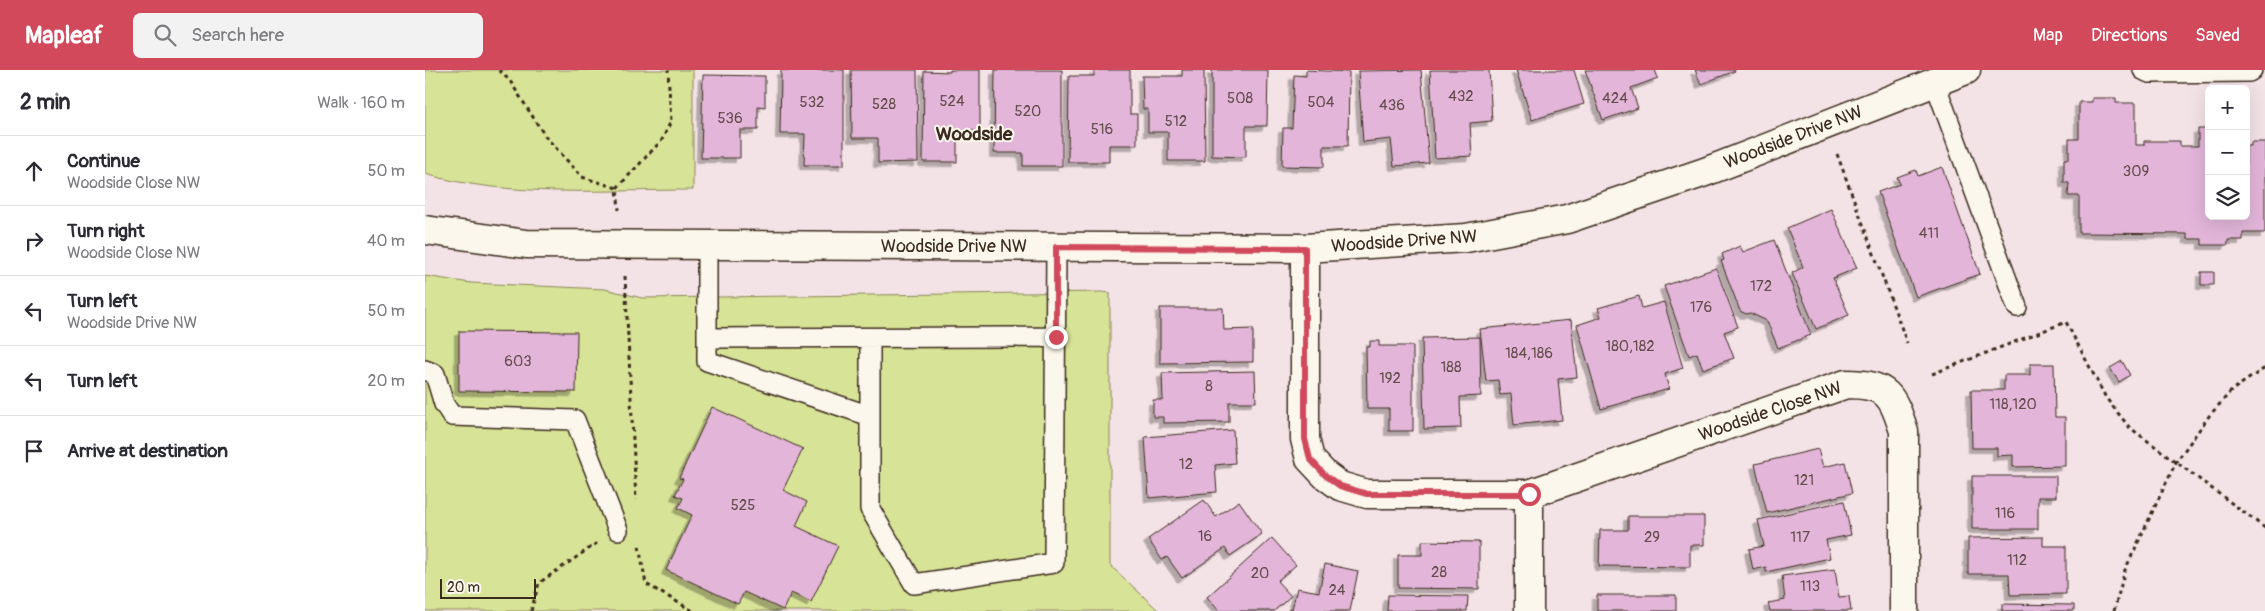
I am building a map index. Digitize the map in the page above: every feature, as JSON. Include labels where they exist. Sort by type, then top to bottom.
[{"type":"street","name":"Woodside Drive NW","points":[[425,230],[526,244],[1305,248],[1466,238],[1567,219],[1705,172],[1966,70]]},
{"type":"street","name":"Woodside Close NW","points":[[1305,248],[1305,439],[1310,459],[1325,475],[1340,486],[1367,494],[1529,494],[1846,384],[1865,384],[1885,391],[1896,408],[1905,431],[1904,611]]},
{"type":"street","points":[[1529,494],[1529,611]]},
{"type":"lane","points":[[2143,70],[2149,73],[2249,72],[2252,70]]},
{"type":"lane","points":[[1935,82],[2017,307]]},
{"type":"lane","points":[[707,245],[707,361],[870,416]]},
{"type":"lane","points":[[870,338],[870,509],[915,584],[1054,563],[1056,247]]},
{"type":"lane","points":[[707,338],[1056,337]]},
{"type":"lane","points":[[425,370],[435,374],[444,404],[452,416],[575,420],[618,530]]},
{"type":"path","points":[[499,70],[510,81],[545,136],[582,177],[617,188]]},
{"type":"path","points":[[619,210],[617,188],[662,140],[671,121],[668,70]]},
{"type":"path","points":[[1837,154],[1907,343]]},
{"type":"path","points":[[531,611],[539,583],[637,517],[625,276]]},
{"type":"path","points":[[1932,374],[2066,322],[2106,398],[2129,427],[2265,528]]},
{"type":"path","points":[[2114,611],[2125,570],[2175,462],[2209,416],[2232,390],[2265,368]]},
{"type":"path","points":[[638,544],[646,584],[693,611]]},
{"type":"green space","points":[[425,70],[693,70],[693,190],[523,190],[457,182],[425,174]]},
{"type":"green space","points":[[425,276],[471,283],[605,289],[642,298],[1110,293],[1110,565],[1159,611],[425,611]]},
{"type":"building","points":[[781,70],[844,70],[844,165],[804,165],[805,134],[780,134]]},
{"type":"building","points":[[851,70],[917,70],[918,162],[878,163],[878,138],[852,138]]},
{"type":"building","points":[[950,70],[980,70],[980,131],[957,131],[957,162],[923,162],[924,71],[950,72]]},
{"type":"building","points":[[995,70],[1062,70],[1062,166],[1023,166],[1023,153],[994,153]]},
{"type":"building","points":[[1094,70],[1130,70],[1130,114],[1137,114],[1137,145],[1109,145],[1109,162],[1068,162],[1069,76],[1094,76]]},
{"type":"building","points":[[1182,70],[1204,70],[1205,161],[1168,161],[1168,132],[1148,132],[1148,109],[1143,109],[1142,76],[1182,76]]},
{"type":"building","points":[[1212,70],[1268,70],[1267,126],[1246,126],[1246,157],[1212,156]]},
{"type":"building","points":[[1306,70],[1349,72],[1348,146],[1324,146],[1324,167],[1282,166],[1283,128],[1292,128],[1294,75],[1306,76]]},
{"type":"building","points":[[1421,70],[1429,163],[1394,166],[1391,139],[1363,142],[1358,71]]},
{"type":"building","points":[[1430,70],[1489,70],[1492,121],[1470,123],[1472,156],[1435,158]]},
{"type":"building","points":[[1516,70],[1574,70],[1584,104],[1532,120]]},
{"type":"building","points":[[1585,70],[1655,70],[1658,78],[1631,88],[1638,108],[1603,120]]},
{"type":"building","points":[[1695,70],[1735,70],[1735,71],[1701,84]]},
{"type":"building","points":[[703,75],[765,76],[765,107],[758,106],[758,130],[740,130],[740,158],[701,158]]},
{"type":"building","points":[[2092,98],[2116,98],[2116,103],[2136,103],[2136,145],[2144,145],[2144,141],[2180,141],[2180,146],[2198,146],[2198,129],[2205,129],[2205,220],[2250,220],[2250,146],[2251,142],[2265,142],[2265,233],[2243,233],[2243,240],[2228,240],[2228,245],[2202,245],[2202,239],[2187,239],[2187,234],[2079,233],[2079,196],[2068,196],[2069,183],[2064,183],[2064,159],[2069,159],[2069,139],[2079,139],[2079,102],[2092,102]]},
{"type":"building","points":[[1942,167],[1980,274],[1916,297],[1878,192],[1900,184],[1897,177],[1916,170],[1918,176]]},
{"type":"building","points":[[1831,209],[1857,268],[1833,278],[1849,315],[1816,329],[1792,273],[1803,267],[1787,228]]},
{"type":"building","points":[[1774,240],[1811,335],[1778,348],[1767,321],[1750,313],[1746,314],[1740,311],[1721,261],[1724,260],[1722,254],[1740,246],[1743,252]]},
{"type":"building","points":[[1716,268],[1738,327],[1724,332],[1734,358],[1703,369],[1697,353],[1689,356],[1664,286]]},
{"type":"building","points":[[2201,272],[2214,272],[2214,285],[2201,285]]},
{"type":"building","points":[[1639,296],[1642,308],[1664,302],[1683,368],[1665,374],[1669,389],[1601,409],[1577,325],[1601,317],[1598,308]]},
{"type":"building","points":[[1160,308],[1223,308],[1224,330],[1253,329],[1253,362],[1160,363]]},
{"type":"building","points":[[1571,320],[1577,377],[1558,379],[1562,420],[1514,425],[1511,394],[1500,395],[1498,380],[1486,381],[1480,329]]},
{"type":"building","points":[[459,331],[577,332],[576,392],[459,391]]},
{"type":"building","points":[[1480,337],[1481,396],[1460,397],[1461,428],[1424,429],[1422,338]]},
{"type":"building","points":[[1370,341],[1379,341],[1379,346],[1413,346],[1413,431],[1389,431],[1389,409],[1367,409],[1366,347],[1370,347]]},
{"type":"building","points":[[2122,361],[2130,375],[2119,382],[2110,368]]},
{"type":"building","points":[[2030,364],[2054,364],[2055,417],[2065,417],[2065,466],[2013,467],[2013,455],[1997,456],[1997,448],[1972,448],[1971,390],[2004,390],[2004,375],[2030,375]]},
{"type":"building","points":[[1255,371],[1256,402],[1229,402],[1229,422],[1163,423],[1163,417],[1153,417],[1153,400],[1163,400],[1162,373]]},
{"type":"building","points":[[712,407],[803,449],[783,490],[807,502],[796,526],[838,546],[811,602],[791,593],[783,610],[744,592],[738,604],[666,570],[692,515],[678,508],[683,498],[675,495],[683,479],[679,478]]},
{"type":"building","points":[[1233,430],[1235,463],[1215,465],[1217,492],[1149,498],[1145,437]]},
{"type":"building","points":[[1818,449],[1823,467],[1845,462],[1852,493],[1767,513],[1755,464]]},
{"type":"building","points":[[1972,476],[2056,476],[2056,497],[2038,497],[2038,529],[1972,529]]},
{"type":"building","points":[[1204,500],[1216,517],[1239,501],[1262,534],[1230,556],[1225,548],[1182,578],[1167,557],[1162,560],[1148,539]]},
{"type":"building","points":[[1844,501],[1851,535],[1826,540],[1830,558],[1766,572],[1766,567],[1753,570],[1749,549],[1764,546],[1758,520]]},
{"type":"building","points":[[1628,516],[1704,516],[1704,545],[1690,545],[1690,567],[1599,566],[1600,530],[1628,530]]},
{"type":"building","points":[[2043,537],[2043,546],[2066,546],[2066,594],[2010,595],[2009,574],[1968,574],[1968,538]]},
{"type":"building","points":[[1272,538],[1296,565],[1277,581],[1291,596],[1274,611],[1219,611],[1207,597]]},
{"type":"building","points":[[1422,541],[1479,542],[1479,589],[1398,588],[1398,555],[1422,555]]},
{"type":"building","points":[[1325,564],[1358,571],[1350,611],[1289,611],[1289,608],[1292,609],[1297,588],[1319,592]]},
{"type":"building","points":[[1835,569],[1839,597],[1849,596],[1851,611],[1770,611],[1768,603],[1785,600],[1782,576]]},
{"type":"building","points":[[1388,595],[1468,596],[1467,611],[1387,611]]},
{"type":"building","points":[[1597,595],[1676,595],[1676,611],[1597,611]]},
{"type":"building","points":[[2002,604],[2074,605],[2074,611],[2002,611]]},
{"type":"district","name":"Woodside","points":[[974,133]]},
{"type":"route","points":[[1056,337],[1056,247],[1305,248],[1305,439],[1310,459],[1325,475],[1340,486],[1367,494],[1529,494]]}]
